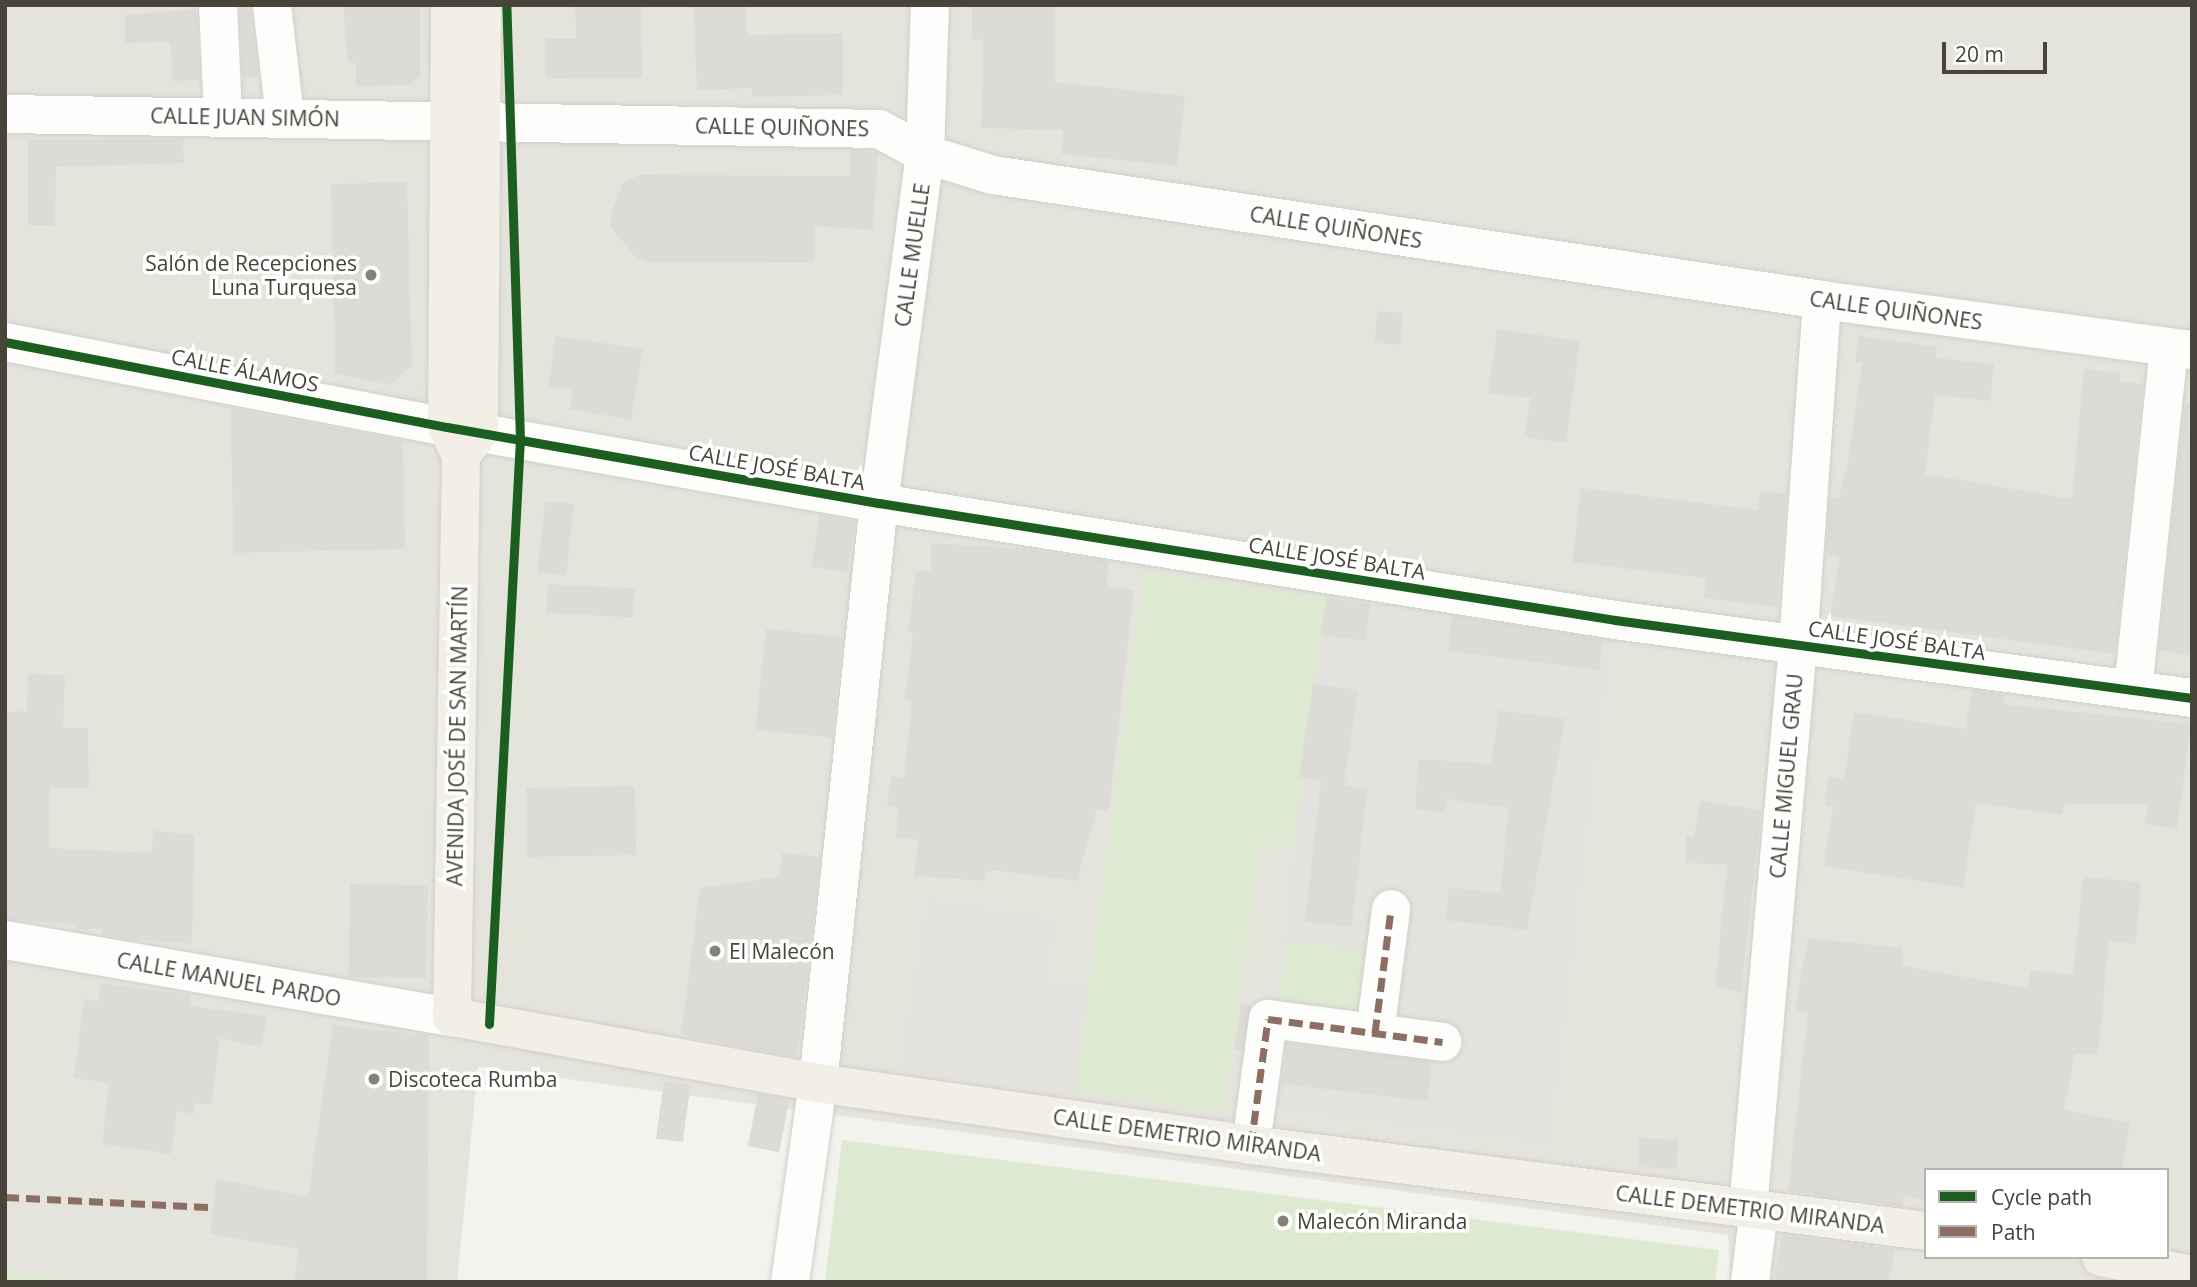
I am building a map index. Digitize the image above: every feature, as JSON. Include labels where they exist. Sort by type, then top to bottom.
[{"type":"main road","name":"AVENIDA JOSÉ DE SAN MARTÍN","points":[[450,5],[468,120]]},
{"type":"main road","name":"AVENIDA JOSÉ DE SAN MARTÍN","points":[[452,1017],[468,120],[482,5]]},
{"type":"main road","name":"CALLE DEMETRIO MIRANDA","points":[[452,1017],[818,1083],[1251,1145],[1924,1231]]},
{"type":"main road","points":[[2111,1259],[2192,1275]]},
{"type":"street","points":[[218,5],[223,116]]},
{"type":"street","points":[[272,5],[285,117]]},
{"type":"street","name":"CALLE MUELLE","points":[[790,1282],[818,1083],[879,503],[925,154],[930,5]]},
{"type":"street","name":"CALLE JUAN SIMÓN","points":[[5,114],[468,120]]},
{"type":"street","name":"CALLE QUIÑONES","points":[[468,120],[879,129],[925,154],[993,175],[1822,300],[2180,349]]},
{"type":"street","name":"CALLE MIGUEL GRAU","points":[[1750,1282],[1753,1209],[1798,645],[1822,300]]},
{"type":"street","name":"CALLE ÁLAMOS","points":[[5,342],[463,438]]},
{"type":"street","points":[[2133,690],[2180,349]]},
{"type":"street","name":"CALLE JOSÉ BALTA","points":[[463,438],[1798,645],[2192,698]]},
{"type":"street","points":[[1375,1033],[1391,909]]},
{"type":"street","name":"CALLE MANUEL PARDO","points":[[5,940],[452,1017]]},
{"type":"street","points":[[1251,1145],[1268,1019],[1442,1042]]},
{"type":"shaded area","points":[[5,5],[2192,5],[2192,1282],[1731,1282],[1728,1235],[478,1067],[457,1282],[5,1282]]},
{"type":"shaded area","points":[[1326,598],[1611,633],[1548,1142],[1263,1107]]},
{"type":"shaded area","points":[[928,900],[1055,920],[1046,980],[1086,986],[1075,1091],[901,1069]]},
{"type":"green space","points":[[1144,573],[1326,598],[1292,848],[1260,844],[1224,1112],[1075,1091]]},
{"type":"green space","points":[[1287,940],[1379,953],[1369,1028],[1276,1015]]},
{"type":"green space","points":[[842,1140],[1719,1250],[1715,1282],[825,1282]]},
{"type":"green space","points":[[5,1270],[72,1282],[5,1282]]},
{"type":"building","points":[[343,5],[420,5],[420,76],[410,85],[356,86],[356,63],[348,62]]},
{"type":"building","points":[[575,5],[641,5],[643,78],[546,79],[545,39],[576,39]]},
{"type":"building","points":[[693,5],[746,5],[747,35],[843,33],[843,95],[752,97],[752,88],[697,90]]},
{"type":"building","points":[[972,5],[1055,5],[1054,82],[1185,96],[1177,166],[1061,154],[1063,130],[981,128],[983,40],[972,39]]},
{"type":"building","points":[[250,6],[258,77],[243,78],[240,7]]},
{"type":"building","points":[[196,9],[199,80],[172,81],[171,42],[125,43],[125,15]]},
{"type":"building","points":[[183,139],[184,163],[56,167],[55,225],[28,225],[28,140]]},
{"type":"building","points":[[851,150],[878,153],[873,230],[814,226],[814,263],[645,262],[633,255],[611,226],[611,213],[623,183],[639,175],[850,176]]},
{"type":"building","name":"Salón de Recepciones Luna Turquesa","points":[[407,182],[412,366],[389,385],[335,374],[331,184]]},
{"type":"building","points":[[1377,311],[1403,313],[1401,345],[1375,343]]},
{"type":"building","points":[[1497,329],[1580,341],[1566,443],[1524,437],[1531,398],[1488,393]]},
{"type":"building","points":[[556,336],[643,349],[631,420],[570,409],[573,390],[548,386]]},
{"type":"building","points":[[1859,336],[1937,347],[1936,358],[1994,364],[1990,401],[1935,395],[1925,474],[2072,499],[2084,369],[2121,373],[2120,382],[2143,384],[2115,654],[1831,616],[1839,557],[1826,555],[1830,499],[1839,498],[1848,461],[1862,363],[1855,362]]},
{"type":"building","points":[[2185,404],[2192,405],[2192,656],[2159,650]]},
{"type":"building","points":[[230,408],[403,441],[405,549],[234,553]]},
{"type":"building","points":[[1581,488],[1758,510],[1760,491],[1787,494],[1777,607],[1704,598],[1706,578],[1572,562]]},
{"type":"building","points":[[545,501],[574,504],[566,576],[537,573]]},
{"type":"building","points":[[820,515],[855,521],[846,572],[811,566]]},
{"type":"building","points":[[931,543],[1026,549],[1108,561],[1107,587],[1134,590],[1109,811],[1097,809],[1077,881],[1000,871],[987,871],[985,881],[914,876],[918,840],[896,838],[899,808],[887,806],[891,776],[904,778],[912,700],[905,699],[913,631],[908,631],[916,570],[931,571]]},
{"type":"building","points":[[548,584],[635,589],[633,618],[546,613]]},
{"type":"building","points":[[1326,598],[1371,604],[1365,641],[1321,635]]},
{"type":"building","points":[[1452,616],[1602,640],[1599,670],[1448,651]]},
{"type":"building","points":[[766,629],[843,637],[832,737],[755,729]]},
{"type":"building","points":[[28,674],[65,675],[63,728],[88,728],[89,788],[50,788],[49,848],[152,853],[153,831],[195,834],[192,944],[122,938],[102,934],[102,929],[75,929],[75,924],[5,919],[5,712],[27,711]]},
{"type":"building","points":[[1313,684],[1358,690],[1344,785],[1367,789],[1352,927],[1305,922],[1321,781],[1299,777]]},
{"type":"building","points":[[1972,690],[2005,695],[2004,704],[2191,724],[2177,829],[2145,824],[2148,804],[2065,804],[2062,815],[1976,803],[1963,888],[1824,866],[1833,806],[1825,805],[1828,777],[1844,779],[1854,712],[1965,729]]},
{"type":"building","points":[[1499,710],[1565,719],[1527,930],[1445,920],[1449,887],[1500,894],[1509,808],[1446,799],[1445,812],[1415,809],[1419,759],[1491,764]]},
{"type":"building","points":[[635,786],[636,855],[527,857],[526,788]]},
{"type":"building","points":[[1700,801],[1761,810],[1741,992],[1715,987],[1727,865],[1685,863],[1686,836],[1694,836]]},
{"type":"building","points":[[782,853],[820,857],[797,1057],[681,1035],[700,888],[779,877]]},
{"type":"building","points":[[2083,877],[2141,882],[2136,944],[2109,941],[2098,1055],[2075,1054],[2064,1110],[2130,1123],[2122,1168],[1924,1168],[1924,1201],[1904,1196],[1902,1206],[1788,1191],[1808,1012],[1795,1010],[1808,938],[1902,948],[1903,966],[2028,988],[2030,970],[2073,975]]},
{"type":"building","points":[[350,884],[428,885],[426,978],[348,977]]},
{"type":"building","points":[[100,983],[190,995],[189,1006],[267,1016],[261,1047],[220,1038],[211,1105],[195,1103],[194,1114],[177,1111],[171,1154],[102,1144],[109,1083],[74,1078],[84,999],[99,1001]]},
{"type":"building","points":[[1241,1003],[1251,1005],[1242,1051],[1234,1050]]},
{"type":"building","points":[[333,1025],[429,1036],[427,1282],[294,1282],[299,1249],[210,1234],[216,1179],[308,1197]]},
{"type":"building","points":[[1287,1044],[1432,1062],[1427,1101],[1282,1084]]},
{"type":"building","points":[[664,1081],[691,1085],[683,1142],[656,1138]]},
{"type":"building","points":[[758,1094],[789,1100],[779,1152],[748,1146]]},
{"type":"building","points":[[1639,1138],[1678,1140],[1676,1169],[1637,1167]]},
{"type":"building","points":[[1782,1235],[1895,1249],[1889,1282],[1774,1282]]},
{"type":"marked path","points":[[1375,1033],[1391,909]]},
{"type":"marked path","points":[[1251,1145],[1268,1019],[1442,1042]]},
{"type":"marked path","points":[[5,1197],[213,1207]]},
{"type":"cycle path","points":[[489,1024],[520,439],[506,5]]},
{"type":"cycle path","points":[[5,342],[447,427],[879,503],[1615,620],[2192,698]]},
{"type":"place","name":"Salón de Recepciones Luna Turquesa","points":[[371,275]]},
{"type":"place","name":"El Malecón","points":[[715,951]]},
{"type":"place","name":"Discoteca Rumba","points":[[374,1079]]},
{"type":"place","name":"Malecón Miranda","points":[[1283,1221]]}]
